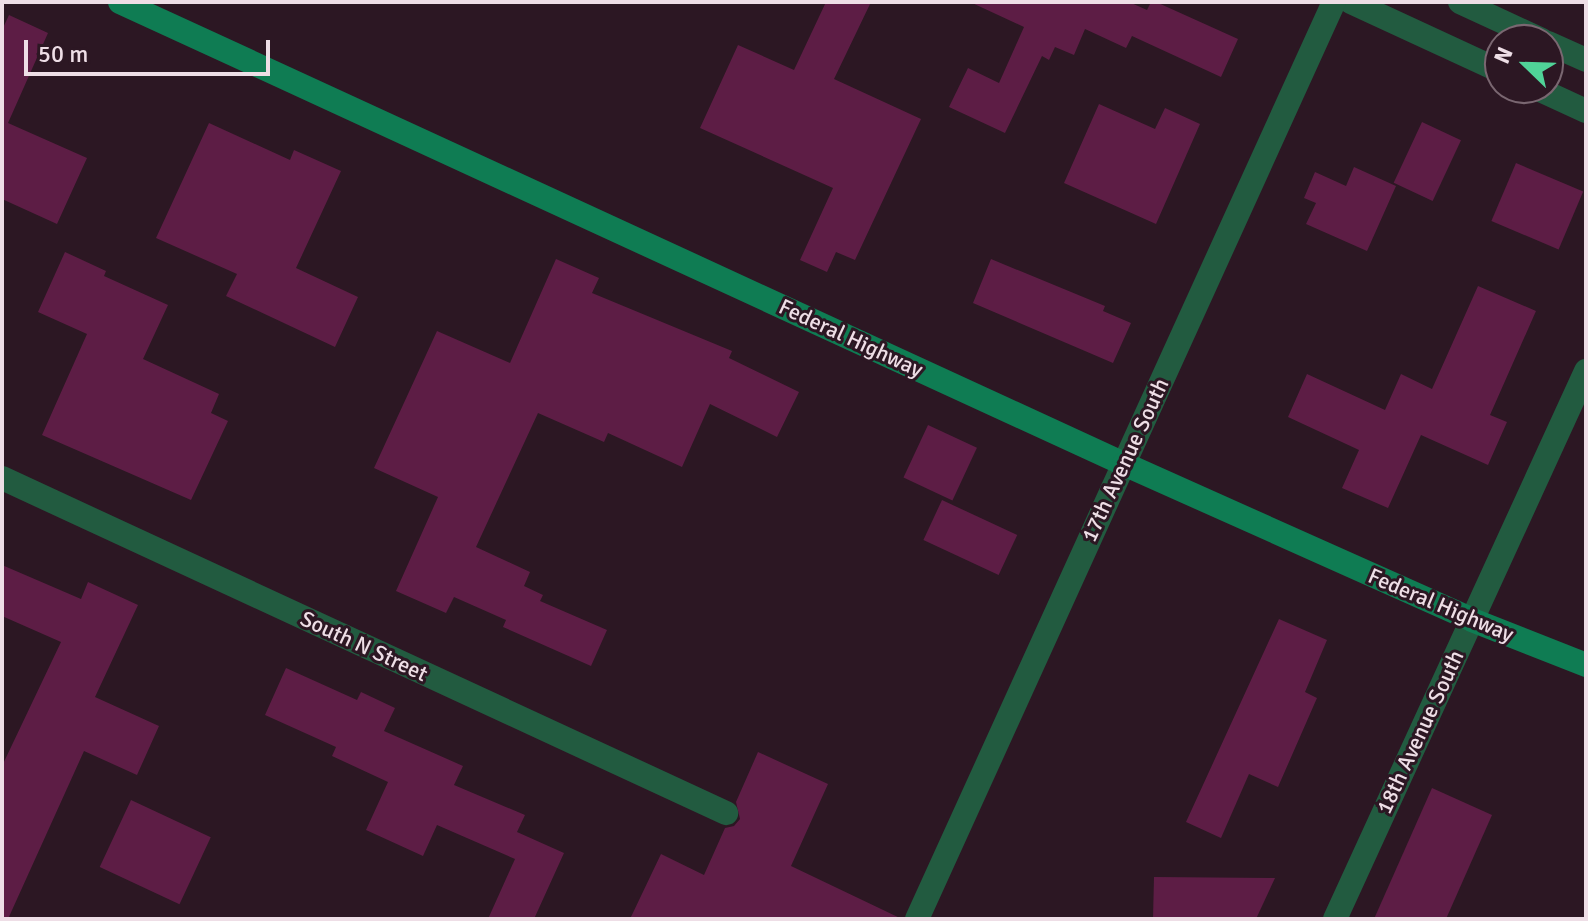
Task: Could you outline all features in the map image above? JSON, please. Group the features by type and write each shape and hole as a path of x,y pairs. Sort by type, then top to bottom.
{"main road":[{"name":"Federal Highway","path":"120,2 1124,464 1472,620 1586,665"}],"street":[{"name":"17th Avenue South","path":"917,919 1334,2"},
{"path":"1351,2 1484,64"},
{"path":"1460,2 1507,24"},
{"path":"1564,50 1586,60"},
{"path":"1564,101 1586,111"},
{"name":"18th Avenue South","path":"1335,919 1586,371"},
{"name":"South N Street","path":"2,478 726,813"}],"building":[{"path":"826,2 871,2 834,79 921,119 855,260 836,252 827,272 800,260 833,188 700,128 738,45 794,70"},
{"path":"970,2 1129,2 1147,10 1151,2 1156,2 1238,39 1221,77 1132,36 1126,48 1085,29 1074,55 1055,47 1049,60 1042,56 1005,133 949,107 968,68 999,83 1024,27"},
{"path":"9,15 48,33 8,123 87,158 57,224 2,199 2,30"},
{"path":"1099,104 1155,129 1165,108 1200,124 1156,224 1064,183"},
{"path":"1422,122 1461,140 1433,201 1394,183"},
{"path":"209,123 290,160 294,150 341,171 296,268 358,297 335,347 226,296 237,274 156,238"},
{"path":"1516,163 1583,192 1559,250 1491,221"},
{"path":"1354,167 1396,186 1367,251 1306,224 1316,203 1304,198 1315,172 1346,186"},
{"path":"65,252 106,271 104,276 168,305 143,359 219,394 211,413 228,421 191,500 42,435 87,334 38,312"},
{"path":"556,259 599,278 592,293 732,351 729,358 799,392 777,437 710,404 682,467 608,433 604,442 538,413 476,547 530,572 524,586 543,595 540,601 607,630 591,666 503,627 506,620 454,597 446,613 396,591 438,497 374,468 437,331 510,363"},
{"path":"991,259 1105,306 1103,311 1131,323 1113,363 973,303"},
{"path":"1478,286 1536,311 1490,415 1507,422 1488,465 1421,435 1388,508 1342,488 1359,450 1288,417 1307,374 1385,410 1401,374 1432,389"},
{"path":"928,425 977,448 952,500 903,478"},
{"path":"942,500 1017,535 999,575 923,540"},
{"path":"2,565 81,599 88,582 138,605 95,697 159,726 137,775 84,751 8,919 2,919 2,766 61,642 2,616"},
{"path":"1279,619 1327,640 1305,692 1317,698 1278,787 1249,774 1221,838 1186,822"},
{"path":"286,668 357,700 361,692 395,708 384,731 463,766 454,785 525,815 517,832 564,853 534,919 488,919 515,859 437,825 423,856 366,830 388,782 332,756 336,747 265,715"},
{"path":"758,752 828,784 791,866 902,919 630,919 661,854 704,875 725,828 734,826 740,819 736,802"},
{"path":"1432,788 1492,815 1446,919 1374,919"},
{"path":"131,800 211,837 179,904 100,867"},
{"path":"1154,877 1275,878 1256,919 1153,919"}]}
